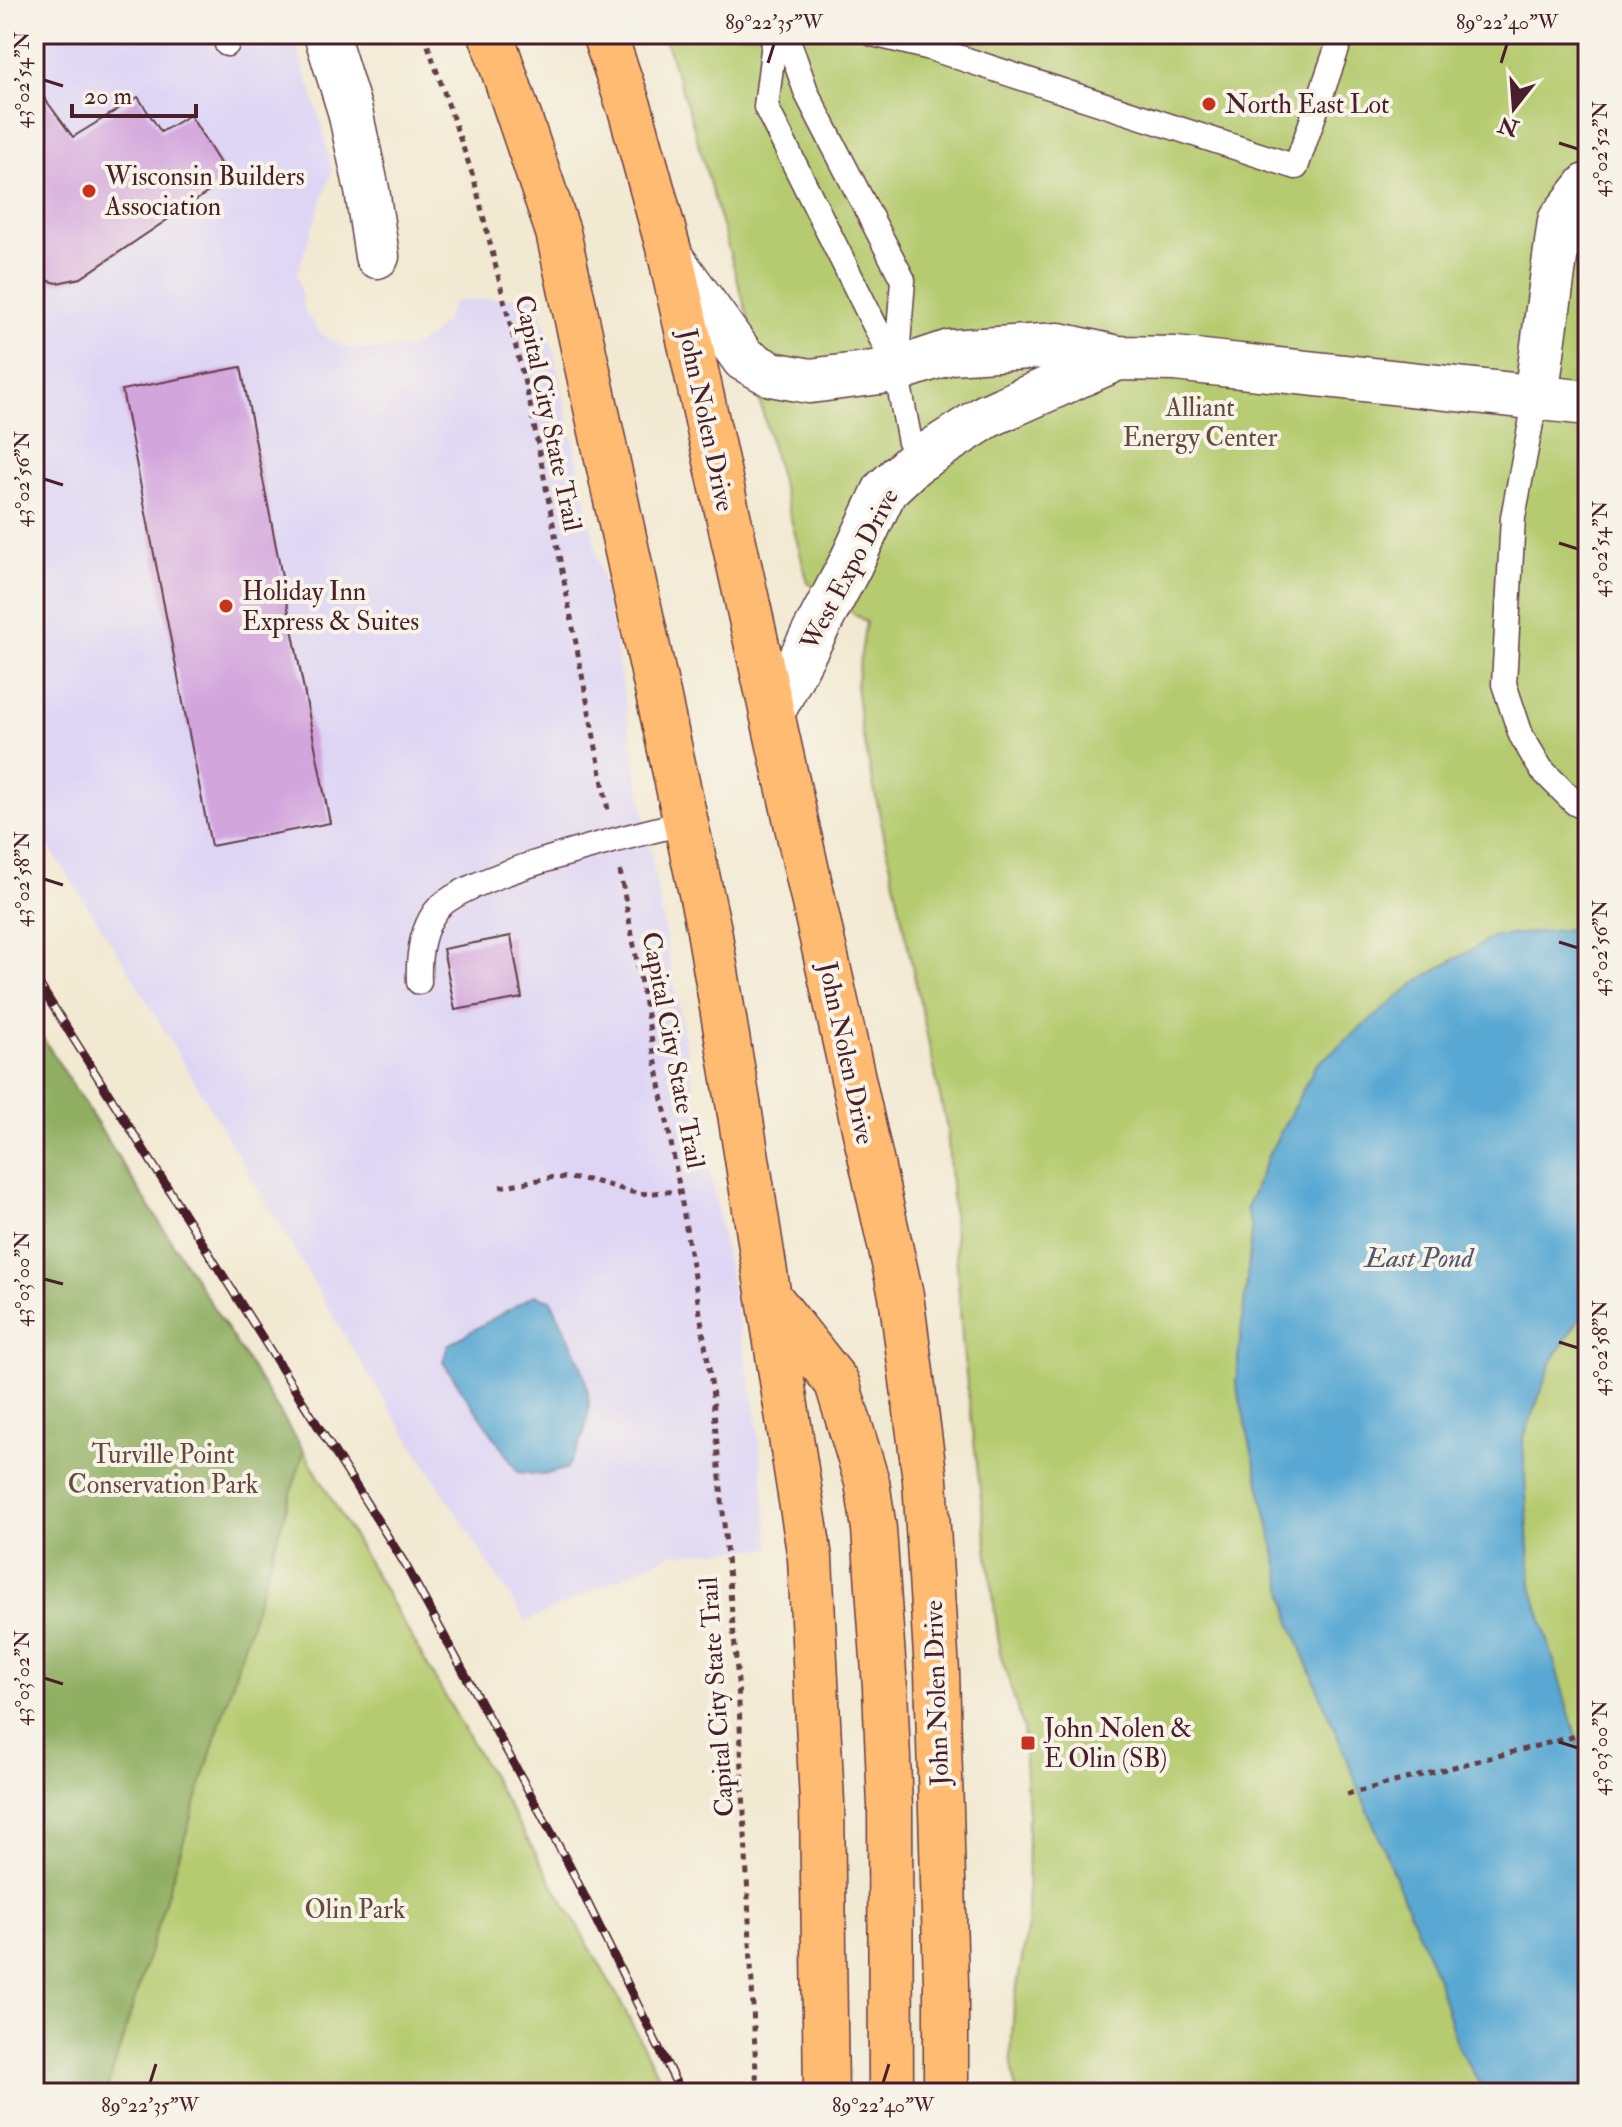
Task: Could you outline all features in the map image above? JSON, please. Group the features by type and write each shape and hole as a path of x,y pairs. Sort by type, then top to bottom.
{"main road":[{"path":"491,34 558,232 709,930 769,1297 810,1558 822,1803 826,2093"},
{"name":"John Nolen Drive","path":"604,34 631,112 671,258 901,1295 925,1480 937,1672 946,2093"},
{"path":"769,1297 837,1383 867,1482 880,1609 890,1807 891,2093"},
{"path":"946,1983 977,2093"}],"street":[{"path":"326,34 350,111 377,256"},
{"path":"1536,397 1560,221 1588,185"},
{"name":"West Expo Drive","path":"671,258 744,359 771,374 810,381 896,370 950,352 1059,345 1118,358 1175,359 1588,403"},
{"name":"West Expo Drive","path":"772,713 850,565 885,490 914,463 987,416 1118,358"}],"lane":[{"path":"775,34 766,107 896,370 914,463"},
{"path":"786,34 807,94 903,280 896,370"},
{"path":"873,34 927,47 1296,167 1342,34"},
{"path":"1536,397 1513,517 1504,684 1521,735 1541,769 1575,803 1588,809"},
{"path":"419,982 418,962 426,929 436,910 455,896 498,875 686,822"}],"path":[{"name":"Capital City State Trail","path":"424,34 474,179 530,404 680,1191 712,1387 737,1667 757,2093"},
{"path":"500,1187 554,1177 590,1180 639,1194 680,1191"},
{"path":"34,1536 40,1546 34,1570"},
{"path":"1347,1794 1588,1733"}],"shaded area":[{"path":"34,34 293,34 322,125 332,171 297,273 305,312 320,333 345,348 410,348 430,337 446,320 453,302 536,295 553,351 612,625 667,946 756,1413 770,1548 671,1554 526,1622 362,1365 122,959 34,823"}],"green space":[{"name":"Alliant Energy Center","path":"663,34 1588,34 1588,2093 1016,2093 1011,2056 1014,2004 1027,1930 1028,1815 1023,1727 1000,1653 963,1351 947,1129 862,732 856,685 866,622 808,583 758,395 756,345 691,118"},
{"name":"Olin Park","path":"34,1024 304,1451 617,1995 667,2093 34,2093"},
{"name":"Turville Point Conservation Park","path":"34,1024 304,1451 106,2093 34,2093"}],"water":[{"name":"East Pond","path":"1588,927 1588,1305 1552,1361 1523,1440 1531,1583 1588,1777 1588,2093 1486,2093 1458,2048 1438,1981 1292,1626 1236,1382 1252,1231 1246,1210 1268,1156 1316,1065 1419,980 1493,937"},
{"path":"534,1295 551,1300 580,1364 589,1403 587,1423 566,1469 543,1475 518,1472 443,1362 448,1345"}],"building":[{"path":"34,84 73,137 138,97 161,132 190,115 229,178 81,278 57,283 34,277"},
{"name":"Holiday Inn Express & Suites","path":"241,367 330,823 211,846 122,390"},
{"path":"511,936 522,998 455,1010 443,949"}],"railway":[{"path":"34,976 405,1564 570,1867 681,2093"}],"place":[{"name":"North East Lot","path":"1209,104"},
{"name":"Wisconsin Builders Association","path":"89,191"},
{"name":"Holiday Inn Express & Suites","path":"226,606"},
{"name":"John Nolen & E Olin (SB)","path":"1028,1743"}]}
